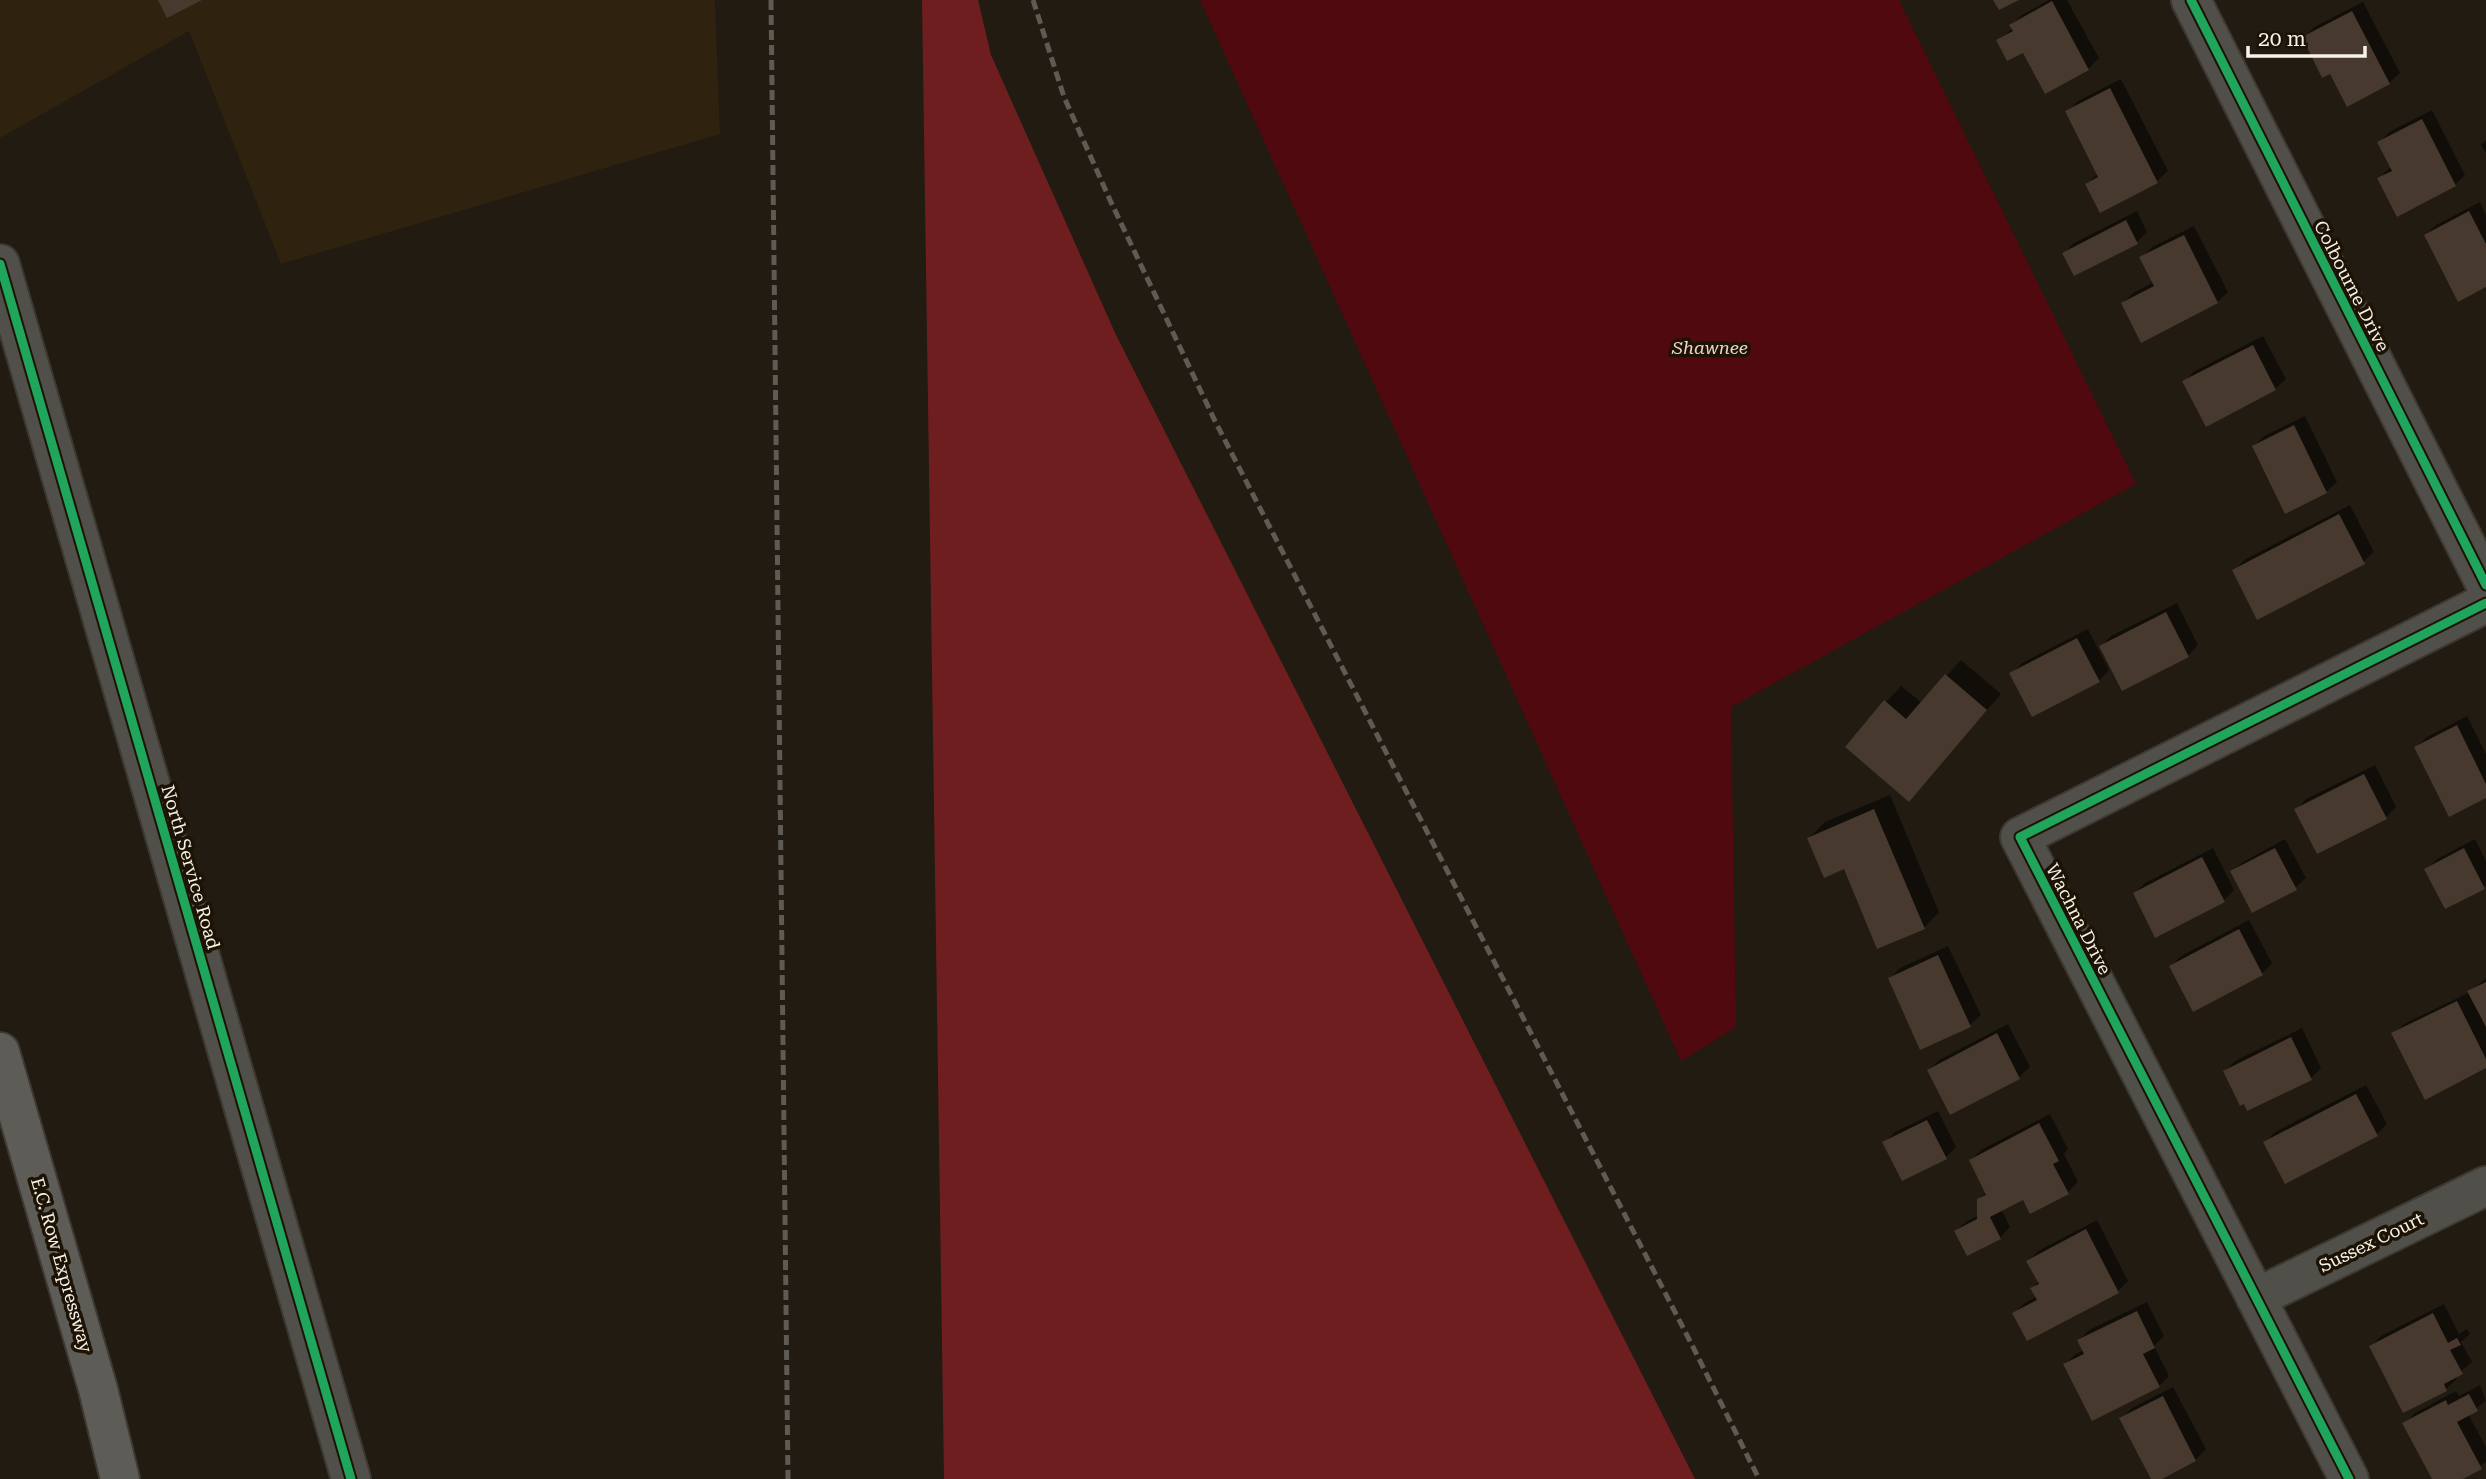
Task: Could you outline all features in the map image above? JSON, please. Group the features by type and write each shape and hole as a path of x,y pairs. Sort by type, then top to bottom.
{"highway":[{"name":"E.C. Row Expressway","path":"0,1052 97,1389 120,1479"}],"street":[{"name":"Colbourne Drive","path":"2191,0 2486,585"},
{"name":"North Service Road","path":"0,264 351,1479"},
{"name":"Wachna Drive","path":"2349,1479 2020,837 2486,603"},
{"name":"Sussex Court","path":"2256,1298 2486,1186"}],"shaded area":[{"path":"0,0 715,0 720,134 281,264 189,31 0,138"},
{"path":"922,0 978,0 991,55 1116,335 1695,1479 944,1479"}],"green space":[{"name":"Shawnee","path":"1200,0 1899,0 2136,484 1731,707 1736,1027 1681,1061"}],"building":[{"path":"158,0 202,0 167,18"},
{"path":"1993,0 2019,0 1999,10"},
{"path":"2052,1 2089,70 2045,94 2023,53 2007,61 1996,40 2013,31 2009,25"},
{"path":"2352,11 2390,84 2347,107 2330,74 2322,78 2302,37"},
{"path":"2110,88 2158,183 2100,213 2085,184 2098,177 2065,111"},
{"path":"2422,119 2456,186 2397,217 2377,178 2392,171 2377,142"},
{"path":"2469,211 2486,244 2486,287 2458,302 2424,235"},
{"path":"2126,220 2138,244 2074,276 2062,253"},
{"path":"2184,235 2218,303 2141,343 2121,303 2154,286 2139,257"},
{"path":"2253,345 2276,390 2206,427 2182,381"},
{"path":"2294,425 2327,493 2285,514 2252,446"},
{"path":"2339,514 2365,564 2257,620 2232,570"},
{"path":"2166,612 2189,657 2122,691 2099,646"},
{"path":"2077,638 2100,682 2032,717 2009,673"},
{"path":"1945,674 1987,710 1909,802 1845,747 1884,700 1906,719"},
{"path":"2457,725 2486,784 2486,798 2449,817 2414,747"},
{"path":"2364,774 2387,819 2317,854 2294,809"},
{"path":"1874,809 1925,929 1877,949 1844,869 1824,878 1807,838"},
{"path":"2275,848 2297,890 2252,913 2230,871"},
{"path":"2464,848 2485,889 2445,909 2424,869"},
{"path":"2202,857 2225,902 2155,938 2133,893"},
{"path":"2239,929 2263,975 2193,1012 2169,966"},
{"path":"1938,955 1971,1027 1920,1050 1888,978"},
{"path":"2486,982 2486,1027 2467,991"},
{"path":"2457,1001 2486,1059 2486,1068 2425,1100 2391,1033"},
{"path":"1997,1033 2020,1079 1950,1115 1927,1070"},
{"path":"2291,1037 2312,1080 2247,1111 2244,1104 2240,1106 2223,1071"},
{"path":"2356,1094 2378,1136 2285,1184 2263,1142"},
{"path":"1927,1120 1947,1159 1902,1181 1882,1142"},
{"path":"2039,1123 2059,1161 2053,1164 2069,1194 2030,1214 2023,1200 1990,1217 2001,1239 1967,1256 1954,1231 1977,1219 1977,1199 1986,1195 1969,1160"},
{"path":"2086,1229 2119,1293 2027,1341 2012,1313 2037,1300 2030,1288 2039,1284 2026,1261"},
{"path":"2137,1311 2155,1348 2143,1354 2160,1387 2092,1421 2063,1364 2084,1354 2077,1340"},
{"path":"2433,1313 2448,1343 2457,1338 2461,1345 2450,1350 2463,1374 2444,1384 2447,1391 2403,1413 2369,1346"},
{"path":"2469,1394 2478,1411 2457,1422 2482,1469 2463,1479 2432,1479 2402,1423 2446,1400 2448,1405"},
{"path":"2163,1396 2196,1461 2162,1479 2151,1479 2119,1418"}],"railway":[{"path":"771,0 788,1479"},
{"path":"1033,0 1064,97 1215,421 1759,1479"}],"cycle path":[{"path":"2191,0 2486,585"},
{"path":"0,264 351,1479"},
{"path":"2349,1479 2020,837 2486,603"}]}
